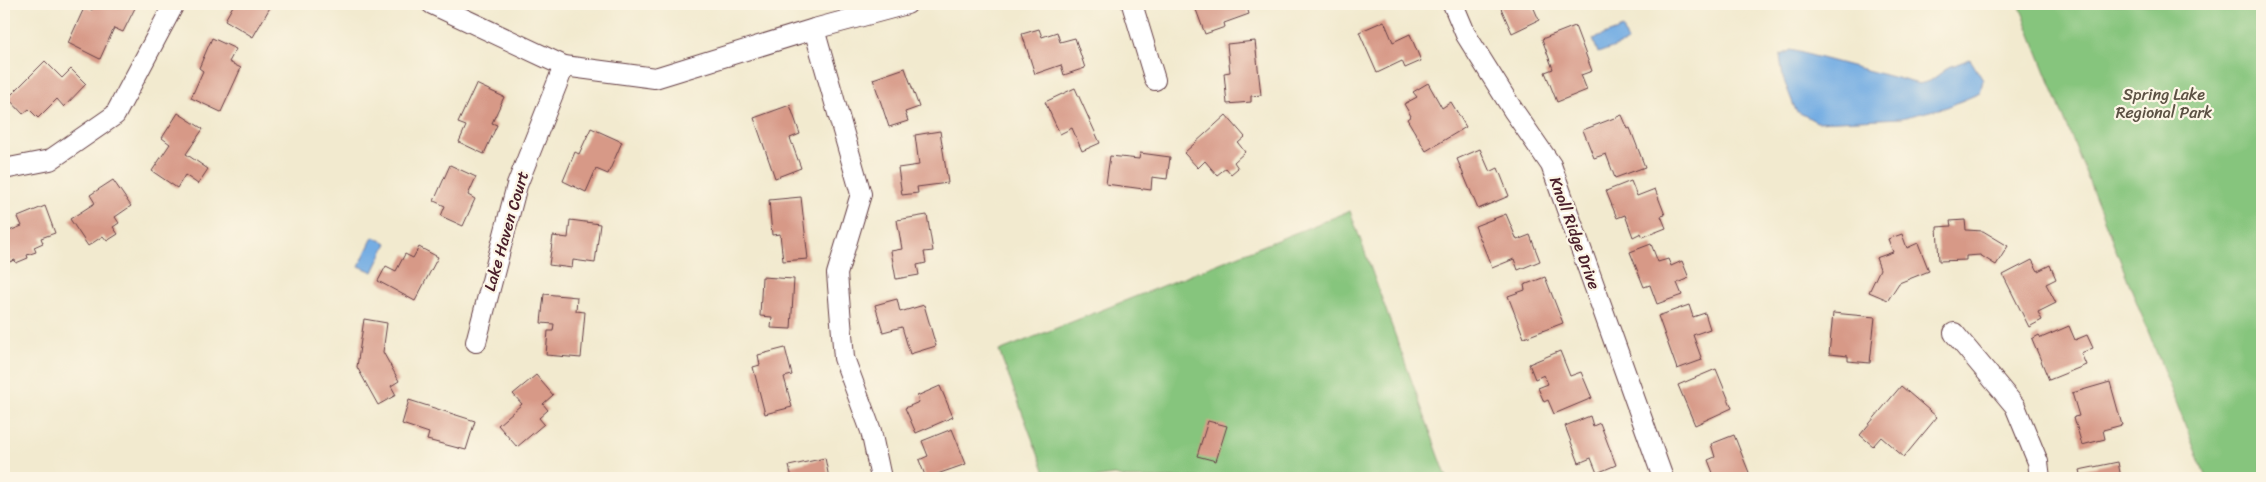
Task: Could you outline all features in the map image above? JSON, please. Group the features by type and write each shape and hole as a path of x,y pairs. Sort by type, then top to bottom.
{"street":[{"path":"4,169 50,160 115,115 174,4"},
{"path":"432,4 564,66 655,78 814,29 907,4"},
{"path":"1132,4 1155,80"},
{"name":"Knoll Ridge Drive","path":"1453,4 1466,35 1513,110 1551,165 1663,478"},
{"path":"814,29 861,194 837,274 844,358 871,431 881,478"},
{"name":"Lake Haven Court","path":"476,342 517,185 564,66"},
{"path":"1954,333 2015,406 2038,462 2040,478"}],"green space":[{"name":"Spring Lake Regional Park","path":"2019,4 2262,4 2262,478 2206,478"},
{"path":"1350,211 1447,478 1126,478 1114,475 1094,478 1047,478 999,351"}],"water":[{"path":"1623,28 1628,42 1598,53 1593,39"},
{"path":"1791,50 1919,84 1930,81 1949,67 1970,59 1983,80 1980,93 1947,107 1901,118 1817,122 1796,111 1783,78 1780,56"},
{"path":"373,237 387,243 373,272 359,266"}],"building":[{"path":"95,4 137,4 123,32 114,28 100,59 68,43 85,6 92,10"},
{"path":"234,4 272,4 253,37 225,20"},
{"path":"1204,4 1246,4 1249,14 1224,23 1225,27 1205,34 1195,7"},
{"path":"1505,4 1532,4 1539,20 1512,33 1500,6"},
{"path":"1384,21 1393,42 1410,34 1421,61 1405,68 1402,61 1377,73 1359,32"},
{"path":"1575,26 1592,71 1581,75 1587,90 1557,102 1545,72 1553,69 1542,39"},
{"path":"1039,29 1042,37 1057,32 1060,42 1075,38 1085,68 1064,75 1061,65 1035,74 1022,34"},
{"path":"212,38 236,49 229,62 241,68 221,112 191,98 203,71 199,68"},
{"path":"1255,41 1261,95 1251,96 1251,102 1227,104 1224,73 1230,72 1227,44"},
{"path":"45,61 62,78 71,69 86,84 64,107 57,99 38,118 29,109 23,114 8,98"},
{"path":"905,68 919,107 905,112 908,121 889,127 873,79"},
{"path":"1428,83 1442,108 1451,102 1466,127 1426,151 1407,119 1411,116 1404,104 1417,97 1413,92"},
{"path":"476,84 504,97 492,123 497,125 484,154 459,142 466,126 458,123"},
{"path":"1075,88 1100,143 1082,151 1072,128 1060,134 1045,102"},
{"path":"790,105 800,134 790,138 801,168 775,178 754,118"},
{"path":"178,113 203,129 186,154 208,169 198,184 185,175 177,188 152,171 170,144 162,138"},
{"path":"1226,115 1245,137 1238,143 1245,152 1234,162 1238,168 1231,174 1226,168 1217,175 1205,161 1198,168 1184,153"},
{"path":"1622,115 1628,129 1630,128 1645,167 1615,178 1606,154 1594,158 1583,130"},
{"path":"591,128 622,142 608,174 596,169 586,192 563,181 575,152 579,154"},
{"path":"940,131 948,183 917,187 918,193 902,195 898,168 919,165 915,135"},
{"path":"1480,149 1490,172 1498,168 1509,196 1478,209 1457,159"},
{"path":"1140,153 1170,157 1167,179 1152,177 1151,190 1106,184 1110,156 1139,159"},
{"path":"450,165 476,177 468,195 475,199 463,226 441,216 445,206 434,201"},
{"path":"113,180 131,206 115,217 119,223 113,227 118,234 107,241 103,236 88,246 70,219 95,203 90,195"},
{"path":"1631,181 1637,196 1655,189 1665,215 1661,216 1666,228 1643,237 1641,233 1633,237 1625,215 1617,218 1606,191"},
{"path":"801,197 808,259 783,261 780,234 772,235 769,200"},
{"path":"45,206 55,233 41,238 43,243 34,247 36,252 27,255 28,258 16,263 15,260 4,264 4,233 22,226 18,217"},
{"path":"1506,214 1517,240 1530,235 1540,261 1518,270 1514,259 1492,268 1475,226"},
{"path":"927,215 933,251 924,252 926,263 917,265 919,275 896,279 891,251 902,249 897,220"},
{"path":"570,220 600,224 595,263 573,260 572,268 549,265 553,236 568,238"},
{"path":"1965,220 1966,230 1983,231 2008,246 1996,265 1980,255 1966,256 1966,260 1939,261 1937,227 1951,226 1950,221"},
{"path":"1902,234 1907,248 1918,243 1929,271 1899,283 1888,300 1869,292 1880,269 1876,258 1893,252 1888,239"},
{"path":"1651,244 1658,262 1668,259 1671,266 1682,261 1689,278 1677,283 1682,295 1657,304 1650,285 1644,287 1630,252"},
{"path":"419,247 438,257 415,301 378,281 386,266 396,271 405,254 413,258"},
{"path":"2032,260 2038,271 2050,265 2056,279 2046,284 2056,303 2038,312 2042,320 2029,327 2003,275"},
{"path":"762,277 794,279 791,329 771,328 772,317 760,316"},
{"path":"1545,277 1563,323 1524,338 1508,296 1525,290 1524,285"},
{"path":"544,294 577,297 576,311 585,312 581,358 546,355 548,331 553,331 554,324 541,323"},
{"path":"897,299 900,312 924,305 936,346 910,354 902,327 883,332 875,305"},
{"path":"1689,305 1693,317 1705,313 1710,329 1693,335 1702,360 1677,369 1658,316"},
{"path":"1833,313 1875,317 1870,363 1848,361 1848,356 1829,354"},
{"path":"364,319 387,323 383,352 399,381 391,386 396,395 378,405 357,367"},
{"path":"2069,326 2075,340 2087,335 2093,348 2081,353 2086,365 2049,380 2032,339 2039,335 2041,338"},
{"path":"785,348 792,375 784,377 792,407 765,414 753,367 760,365 758,355"},
{"path":"1560,351 1570,376 1581,372 1592,398 1554,414 1548,400 1544,402 1538,388 1548,384 1544,375 1535,379 1529,364"},
{"path":"1716,369 1732,408 1695,425 1678,385"},
{"path":"536,375 553,395 543,404 548,410 539,418 544,424 517,447 498,425 522,404 513,394"},
{"path":"2110,382 2122,425 2103,430 2105,439 2082,445 2074,417 2079,416 2072,393"},
{"path":"940,386 953,417 916,433 905,408 919,402 917,396"},
{"path":"1901,386 1937,417 1904,457 1881,437 1873,446 1860,435"},
{"path":"409,400 475,421 466,450 427,440 429,433 402,424"},
{"path":"1590,416 1593,426 1600,423 1616,465 1597,473 1591,458 1579,463 1565,426"},
{"path":"1208,421 1227,426 1216,461 1197,456"},
{"path":"952,429 966,464 926,478 919,460 928,456 922,441"},
{"path":"1734,435 1750,475 1743,478 1715,478 1708,460 1715,457 1711,444"},
{"path":"825,458 829,478 792,478 789,466"},
{"path":"2118,462 2121,478 2081,478 2079,470"}]}
